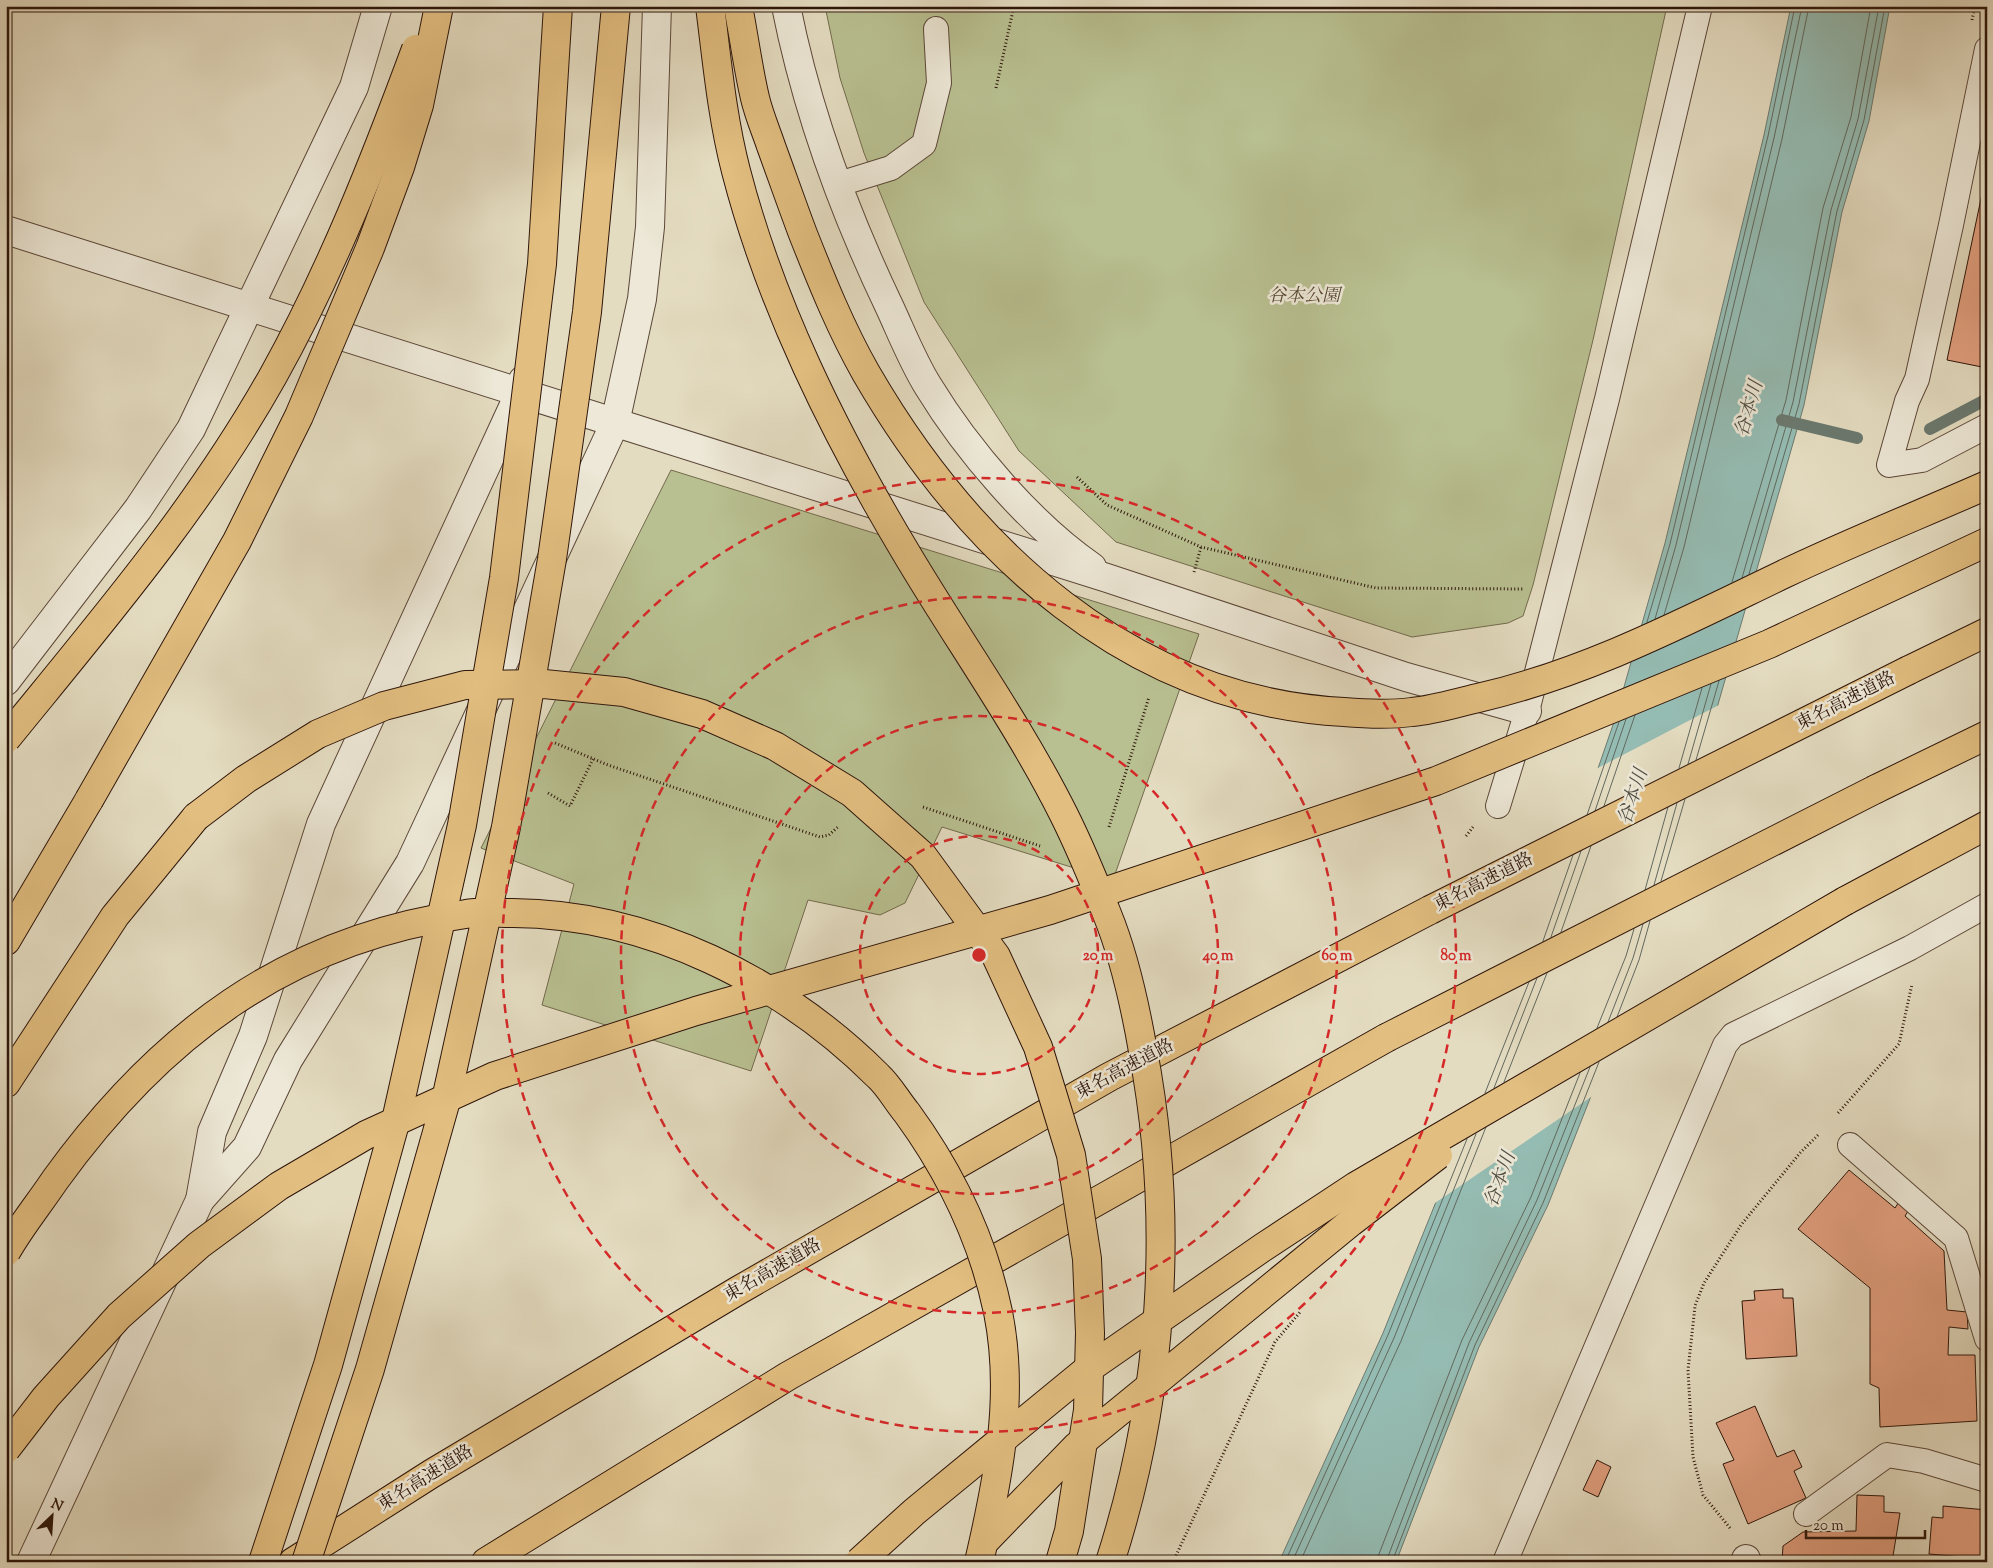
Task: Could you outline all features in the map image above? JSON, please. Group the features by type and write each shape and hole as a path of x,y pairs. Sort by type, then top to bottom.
{"highway":[{"path":"6,739 142,572 230,447 273,376 344,233 384,136 431,6"},
{"path":"6,941 232,550 299,416 370,248 400,167 418,105 439,6"},
{"path":"263,1562 328,1365 397,1116 462,824 504,578 542,264 558,6"},
{"path":"306,1562 370,1368 445,1104 506,827 552,559 587,312 616,6"},
{"path":"710,6 723,109 736,170 779,304 813,379 855,462 903,548 1008,717 1064,815 1109,918 1133,997 1153,1103 1161,1194 1160,1275 1155,1356 1143,1435 1127,1510 1110,1562"},
{"path":"738,6 756,102 794,211 834,310 865,372 904,434 942,485 980,528 1044,592 1105,637 1181,676 1228,693 1275,706 1373,714 1416,712 1510,691 1598,661 1689,621 1788,572 1987,485"},
{"path":"6,1449 46,1397 119,1316 198,1245 279,1186 350,1144 486,1080 696,1011 1050,910 1436,780 1769,644 1987,542"},
{"name":"東名高速道路","path":"292,1562 431,1474 740,1290 1109,1077 1430,910 1987,632"},
{"path":"6,1083 115,916 196,817 246,779 318,734 384,706 465,684 544,684 624,692 702,714 775,746 852,793 923,856 996,956 1038,1047 1071,1155 1086,1259 1090,1333 1088,1410 1069,1531 1060,1562"},
{"path":"488,1560 788,1376 1386,1038 1876,789 1987,735"},
{"path":"859,1562 914,1512 1088,1369 1262,1248 1356,1186 1845,901 1987,825"},
{"path":"6,1252 85,1139 155,1063 227,1004 304,959 379,932 468,913 549,913 633,928 719,961 814,1019 880,1078 927,1141 970,1221 998,1313 1006,1395 997,1484 979,1562"},
{"path":"965,1562 1077,1446 1501,1103"}],"street":[{"path":"6,681 138,509 191,429 354,87 378,6"},
{"path":"31,1562 200,1200 212,1132 253,1036 321,824 520,392 547,273 555,159 554,6"},
{"path":"200,1200 248,1147 288,1060 410,863 615,423 642,299 649,236 657,6"},
{"path":"786,6 805,90 836,184 864,254 928,386 968,444 1017,500 1077,557 1107,578"},
{"path":"6,230 1107,578 1406,677 1527,711"}],"lane":[{"path":"1498,806 1527,711 1635,288 1700,6"},
{"path":"836,184 891,168 924,144 939,83 936,29"},
{"path":"1987,49 1917,379 1907,401 1890,465 1922,460 1987,426"},
{"path":"1505,1562 1725,1045 1733,1035 1910,948 1987,905"},
{"path":"1850,1145 1956,1238 1987,1338"},
{"path":"1806,1514 1887,1455 1924,1461 1987,1480"}],"path":[{"path":"996,88 1014,6"},
{"path":"1077,477 1107,504 1201,547 1376,588 1526,589"},
{"path":"1194,575 1201,547"},
{"path":"1107,832 1150,691"},
{"path":"570,750 820,837 830,835 840,825"},
{"path":"914,804 1046,848"},
{"path":"1834,1118 1899,1044 1913,977 1910,948"},
{"path":"1747,1560 1729,1526 1703,1495 1693,1457 1688,1370 1695,1306 1704,1283 1741,1225 1800,1153 1821,1132"},
{"path":"1173,1562 1275,1342 1306,1305"}],"green space":[{"name":"谷本公園","path":"825,6 1667,6 1593,340 1533,585 1523,616 1508,623 1412,637 1116,542 1019,451 924,302 864,153 840,78"},
{"path":"671,470 1199,634 1113,880 942,827 905,903 880,915 808,900 751,1071 542,1005 574,884 481,848"}],"water":[{"name":"谷本川","path":"1791,6 1890,6 1869,121 1842,212 1804,405 1644,962 1548,1205 1479,1347 1396,1562 1279,1562 1383,1333 1522,989 1614,722 1665,543 1764,135"}],"pier":[{"path":"1719,705 1646,962 1594,1095 1432,1205 1519,988 1594,770"}],"building":[{"path":"1982,194 1987,195 1987,368 1947,360"},
{"path":"1849,1170 1895,1208 1902,1197 1912,1205 1905,1216 1944,1251 1947,1310 1967,1312 1968,1329 1949,1327 1948,1355 1975,1355 1977,1421 1880,1427 1879,1388 1870,1384 1870,1288 1798,1229"},
{"path":"1783,1289 1783,1298 1793,1298 1797,1356 1746,1359 1742,1301 1755,1300 1754,1291"},
{"path":"1755,1406 1777,1457 1794,1450 1802,1467 1794,1471 1806,1498 1748,1524 1723,1464 1734,1460 1716,1423"},
{"path":"1597,1460 1611,1467 1598,1497 1583,1490"},
{"path":"1857,1495 1884,1496 1884,1512 1900,1513 1892,1562 1782,1562 1783,1546 1803,1532 1856,1531"},
{"path":"1943,1506 1987,1510 1987,1559 1929,1554 1932,1517 1943,1518"}],"waterway":[{"path":"1930,429 1987,399"},
{"path":"1782,420 1857,438"}]}
